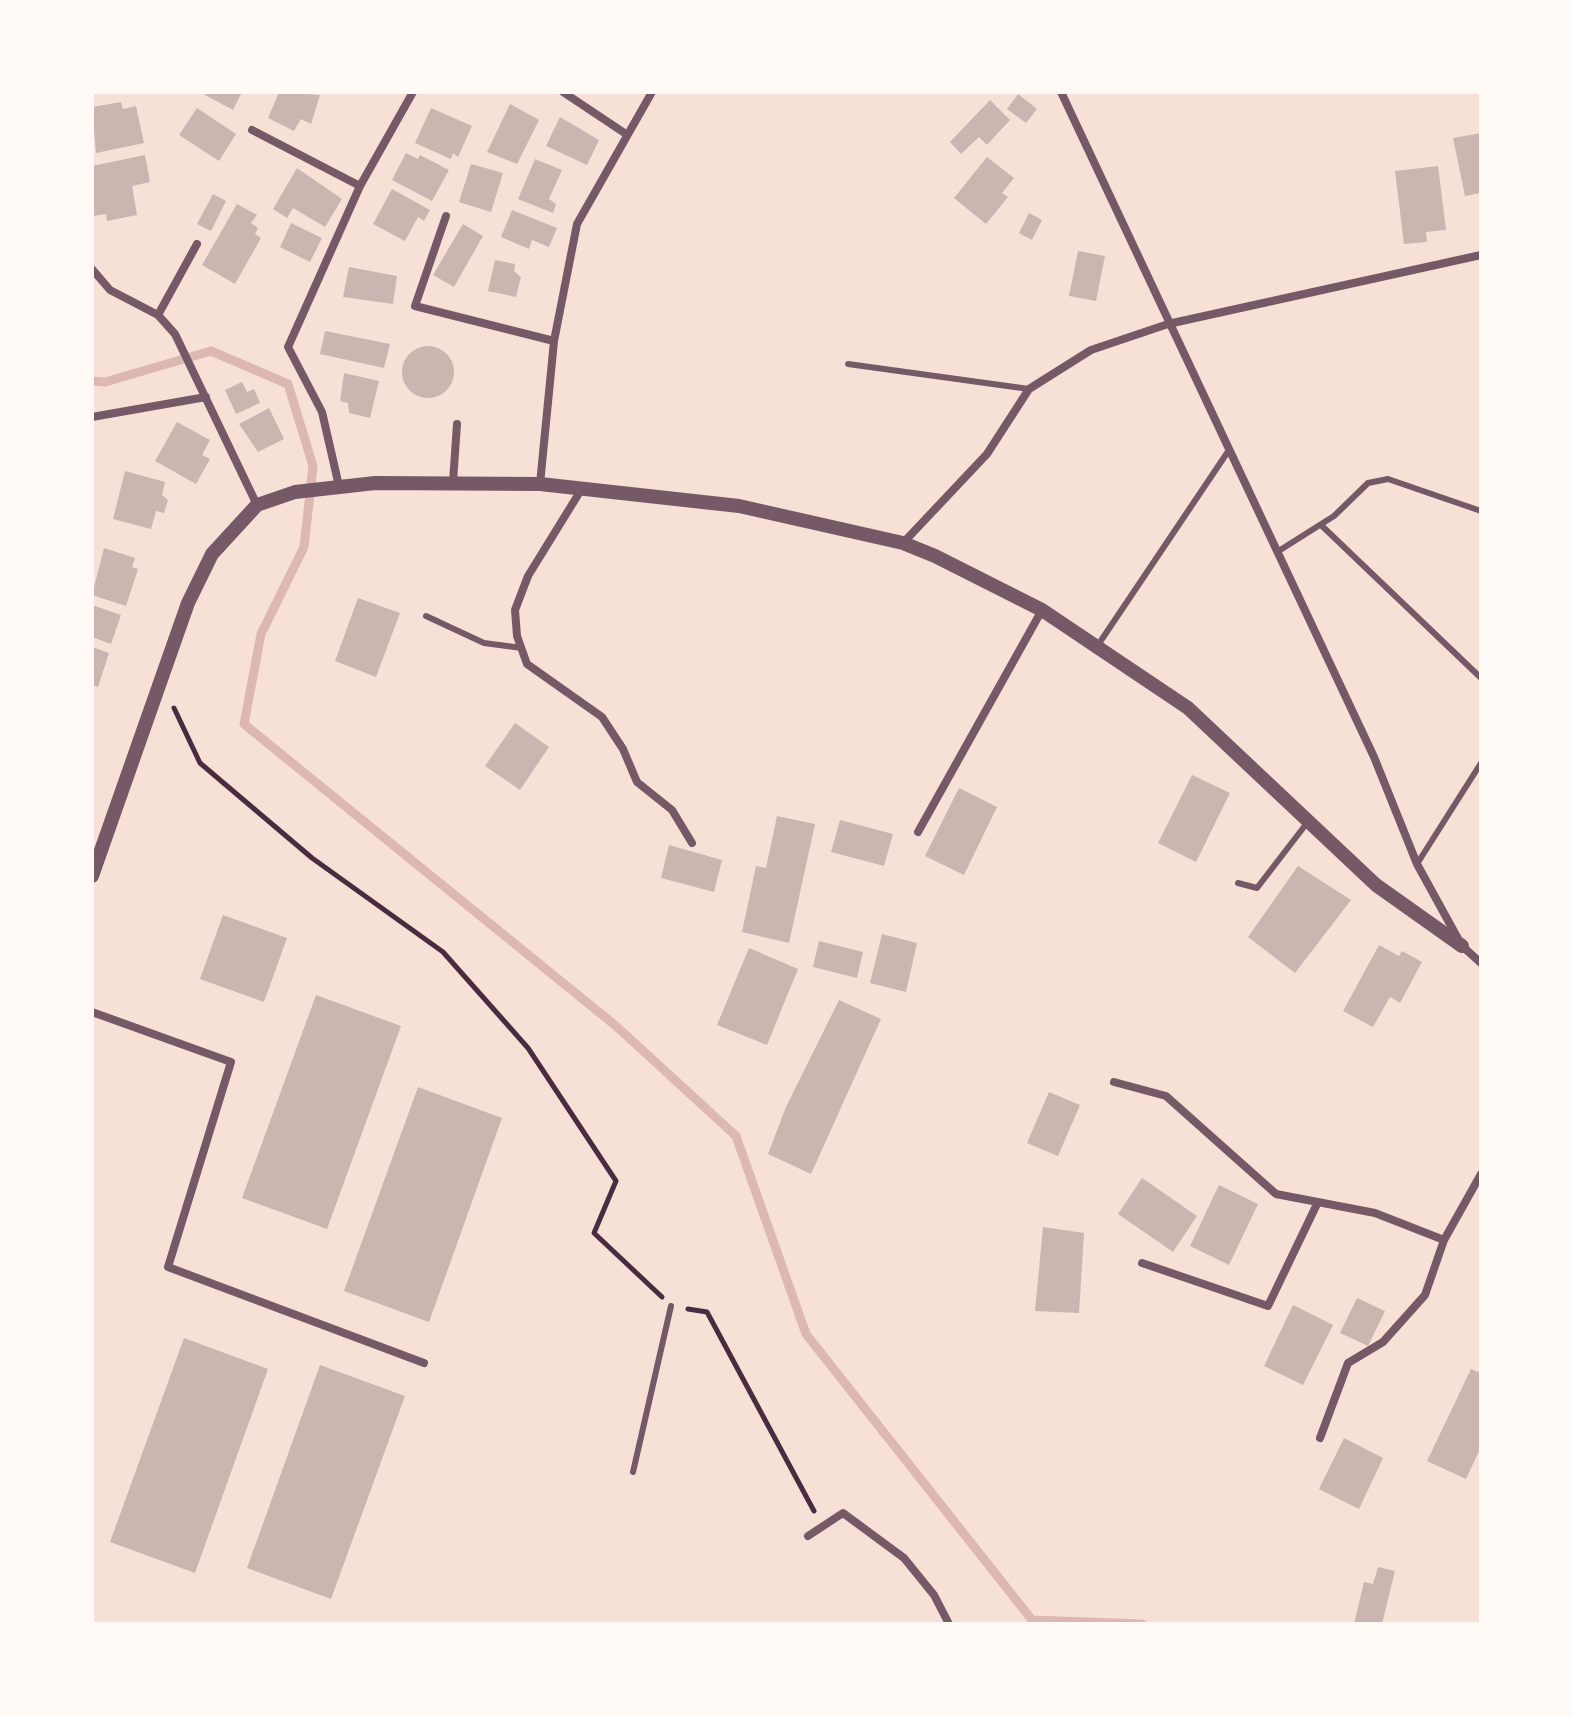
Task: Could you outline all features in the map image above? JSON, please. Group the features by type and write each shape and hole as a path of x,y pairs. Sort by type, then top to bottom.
{"street":[{"path":"339,486 322,412 288,347 360,186 413,92"},
{"path":"563,92 626,134"},
{"path":"540,484 554,341 577,224 652,92"},
{"path":"1061,92 1374,757 1417,864 1462,946"},
{"path":"252,130 360,186"},
{"path":"446,216 415,306 554,341"},
{"path":"158,315 197,244"},
{"path":"903,543 987,454 1029,389 1091,350 1168,324 1481,255"},
{"path":"92,269 110,290 158,315 175,334 257,505"},
{"path":"92,417 206,397"},
{"path":"453,482 457,424"},
{"path":"92,876 188,603 212,554 257,505 277,495 339,486 453,482 540,484 739,506 903,543 1042,610 1188,708 1376,885 1481,963"},
{"path":"581,490 528,576 515,610 527,664 602,717 623,749 637,782 672,810 692,843"},
{"path":"918,832 1042,610"},
{"path":"92,1012 231,1062 168,1267 424,1363"},
{"path":"1114,1082 1166,1096 1276,1194 1375,1213 1444,1240"},
{"path":"1320,1438 1348,1363 1383,1342 1425,1295 1444,1240 1481,1174"},
{"path":"1142,1263 1268,1306 1317,1204"},
{"path":"808,1536 843,1513 904,1558 934,1595 949,1624"}],"lane":[{"path":"848,364 1029,389"},
{"path":"1098,645 1229,450"},
{"path":"1277,552 1321,525 1368,483 1388,479 1481,511"},
{"path":"1321,525 1481,678"},
{"path":"426,616 484,643 522,648"},
{"path":"1417,864 1481,763"},
{"path":"1238,883 1257,888 1307,823"},
{"path":"633,1472 671,1306"}],"path":[{"path":"162,683 200,763 312,858 443,952 528,1048 616,1181 594,1233 671,1306 707,1312 823,1526"}],"building":[{"path":"207,92 242,92 233,110 205,95"},
{"path":"279,92 320,95 311,124 301,119 294,131 268,118"},
{"path":"1018,94 1037,109 1026,123 1007,109"},
{"path":"990,100 1010,120 987,145 979,137 961,154 950,142"},
{"path":"121,102 123,109 136,106 144,143 96,153 92,107"},
{"path":"510,104 539,120 517,164 487,152"},
{"path":"197,108 236,134 219,161 179,135"},
{"path":"431,108 472,126 458,157 453,153 451,159 415,143"},
{"path":"560,117 599,140 587,165 546,146"},
{"path":"1481,133 1481,193 1465,196 1453,138"},
{"path":"406,153 418,159 420,155 449,170 432,201 392,180"},
{"path":"145,155 150,182 132,186 137,215 107,221 106,214 93,216 92,166"},
{"path":"987,157 1014,178 1002,193 1008,197 986,224 954,198"},
{"path":"535,159 562,170 549,199 556,204 553,213 518,199"},
{"path":"471,164 503,173 491,212 459,202"},
{"path":"1438,166 1446,230 1426,232 1427,242 1404,244 1395,171"},
{"path":"297,168 342,199 325,227 293,208 287,218 273,209"},
{"path":"392,189 430,210 424,221 418,217 405,241 373,224"},
{"path":"213,194 226,201 211,231 197,224"},
{"path":"237,204 257,215 251,223 258,228 255,234 261,238 235,284 202,265"},
{"path":"512,210 557,228 549,247 532,240 529,249 501,237"},
{"path":"1029,213 1042,220 1032,240 1019,233"},
{"path":"291,223 322,238 310,262 280,247"},
{"path":"463,224 483,236 454,287 433,275"},
{"path":"1078,251 1105,256 1096,301 1069,296"},
{"path":"495,260 515,264 514,271 521,277 516,297 488,291"},
{"path":"349,267 397,276 393,304 343,297"},
{"path":"325,331 390,344 384,368 320,354"},
{"path":"428,346 446,354 454,372 446,390 428,398 410,390 402,372 410,354"},
{"path":"344,373 379,381 370,418 349,413 348,403 340,401"},
{"path":"242,382 247,392 254,389 260,403 236,414 225,390"},
{"path":"269,408 284,439 258,452 239,424"},
{"path":"177,422 210,440 202,455 210,459 196,484 155,461"},
{"path":"125,471 165,482 162,495 168,500 164,513 156,511 151,529 113,519"},
{"path":"104,548 135,558 132,567 138,569 126,606 92,595"},
{"path":"358,598 400,613 376,677 335,661"},
{"path":"92,605 121,615 111,644 92,637"},
{"path":"92,647 109,653 98,687 92,685"},
{"path":"515,723 549,747 520,790 485,766"},
{"path":"1192,775 1230,793 1196,862 1158,843"},
{"path":"959,788 997,807 964,875 925,856"},
{"path":"777,816 815,824 789,943 742,932 756,866 766,868"},
{"path":"840,820 893,834 884,866 831,852"},
{"path":"669,845 722,860 714,892 661,878"},
{"path":"1298,866 1351,900 1295,973 1248,937"},
{"path":"223,915 287,938 264,1002 200,979"},
{"path":"882,934 917,943 906,992 870,983"},
{"path":"819,941 863,952 857,978 813,967"},
{"path":"1379,945 1399,956 1402,951 1422,962 1400,1003 1390,997 1373,1027 1343,1011"},
{"path":"749,948 798,969 767,1045 717,1025"},
{"path":"316,995 401,1026 327,1229 242,1198"},
{"path":"839,1000 881,1019 811,1174 768,1154 786,1107"},
{"path":"418,1087 502,1118 429,1322 344,1291"},
{"path":"1049,1092 1080,1105 1058,1156 1027,1143"},
{"path":"1142,1178 1197,1216 1173,1252 1118,1214"},
{"path":"1219,1185 1258,1204 1229,1265 1190,1246"},
{"path":"1043,1227 1084,1233 1079,1313 1035,1311"},
{"path":"1357,1298 1385,1311 1368,1346 1340,1333"},
{"path":"1293,1305 1333,1325 1303,1385 1264,1366"},
{"path":"184,1338 268,1369 195,1573 110,1542"},
{"path":"320,1365 405,1396 331,1599 247,1568"},
{"path":"1471,1369 1481,1373 1481,1447 1466,1479 1427,1461"},
{"path":"1344,1438 1383,1458 1359,1509 1319,1489"},
{"path":"1378,1567 1395,1571 1382,1624 1354,1624 1364,1582 1373,1584"}],"waterway":[{"path":"92,381 105,382 211,351 288,384 313,466 304,547 261,634 244,724 616,1026 736,1136 806,1334 1032,1620 1142,1624"}]}
